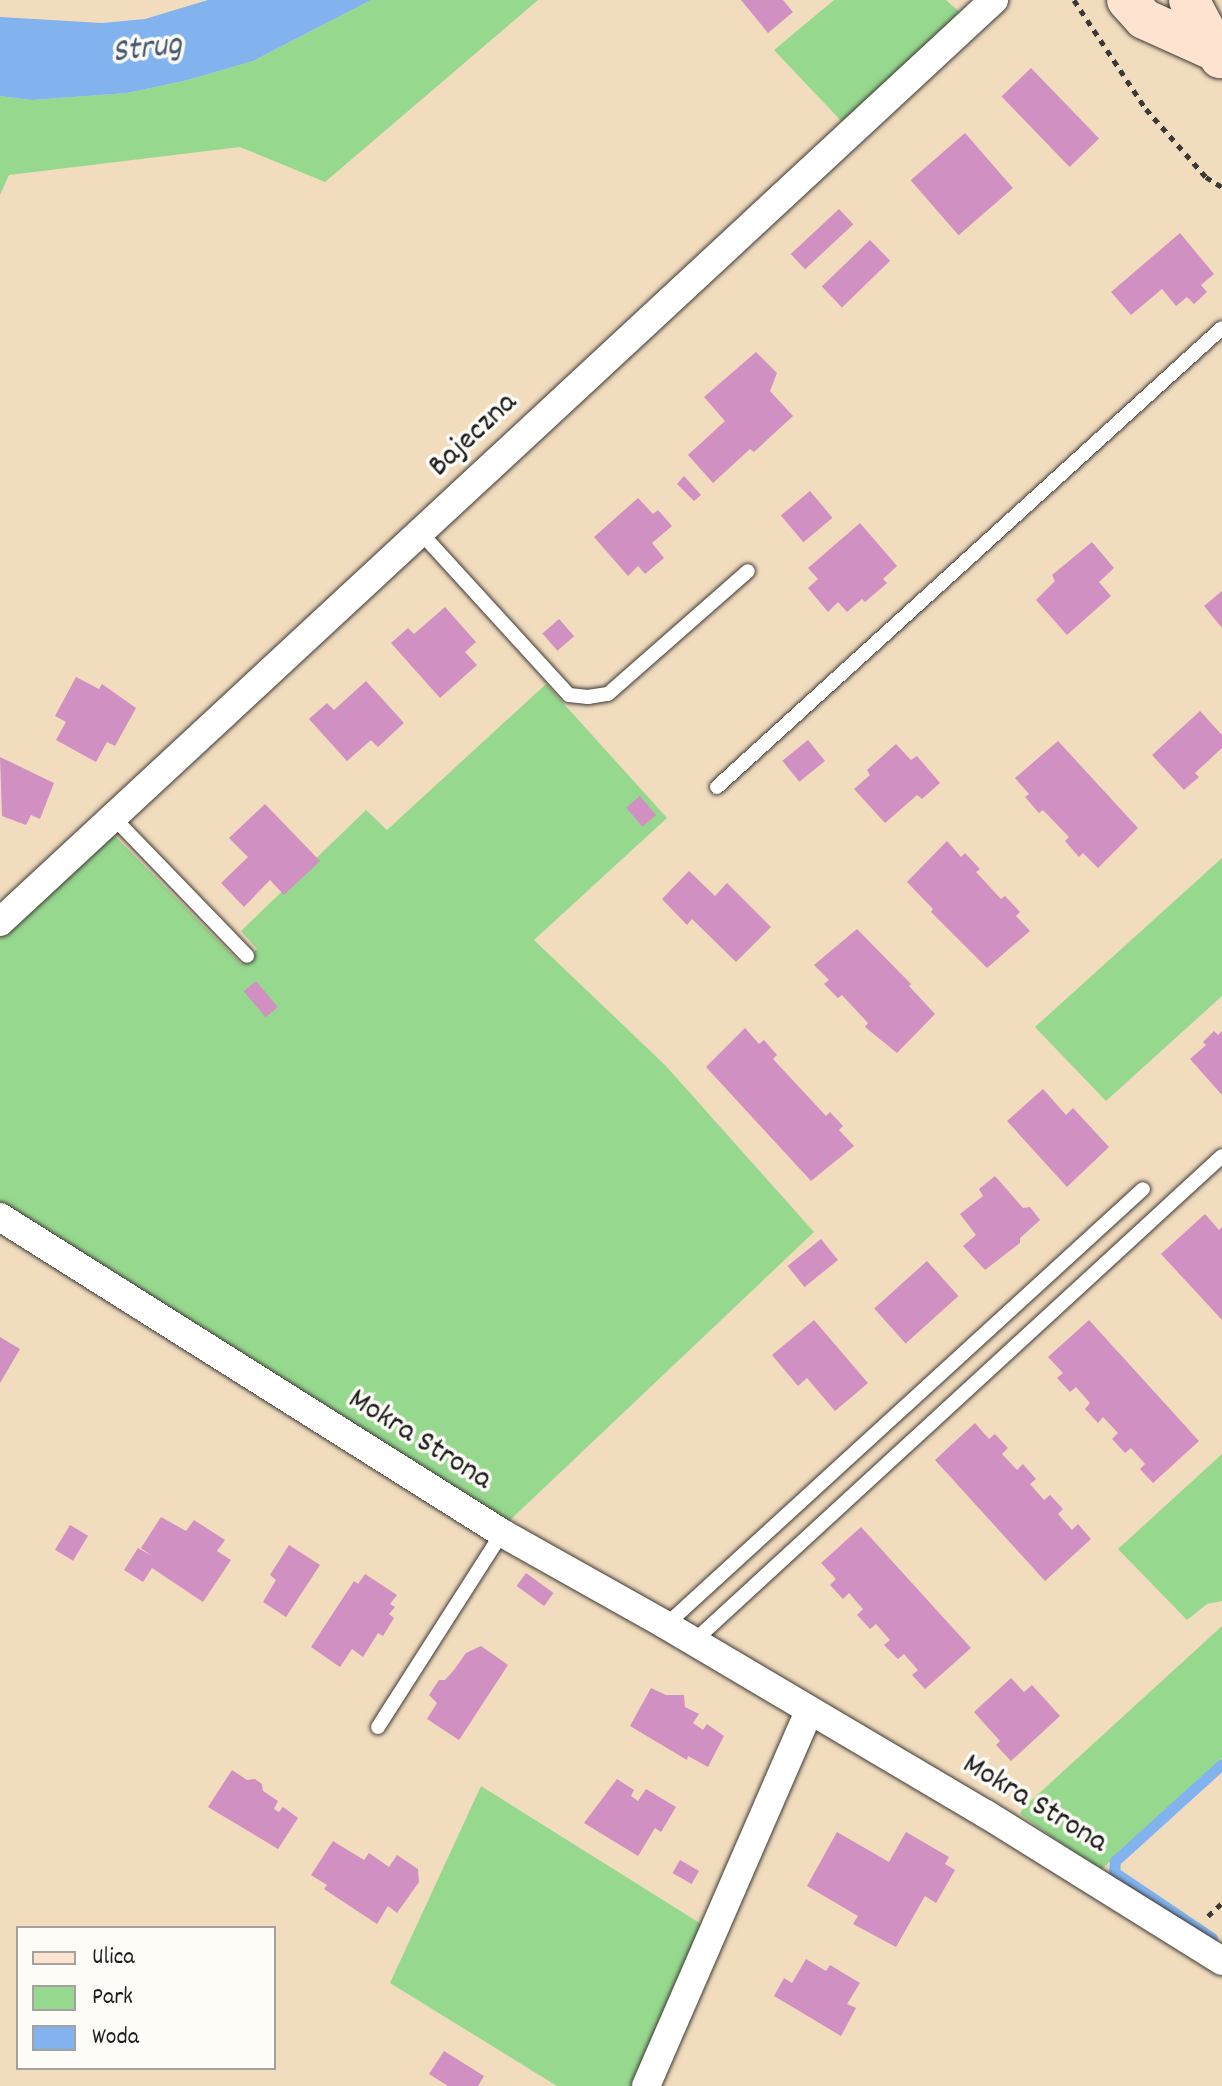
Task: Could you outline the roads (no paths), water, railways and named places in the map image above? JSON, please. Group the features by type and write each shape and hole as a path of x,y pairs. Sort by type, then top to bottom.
{"main road":[{"path":"1127,0 1144,19 1217,56"},
{"path":"1189,0 1217,56"}],"street":[{"name":"Bajeczna","path":"0,922 994,0"},
{"name":"Mokra Strona","path":"0,1217 502,1533 666,1625 986,1814 1222,1961"},
{"path":"646,2086 809,1711"}],"lane":[{"path":"717,787 1222,328"},
{"path":"421,533 569,695 588,697 608,694 748,571"},
{"path":"113,817 247,956"},
{"path":"693,1642 1222,1156"},
{"path":"666,1625 1143,1189"},
{"path":"378,1727 502,1533"}],"water":[{"name":"Strug","path":"208,0 371,0 253,61 188,80 127,93 32,100 0,96 0,17 102,23 145,19"}],"waterway":[{"path":"1212,1938 1114,1872 1115,1861 1222,1764"}]}
